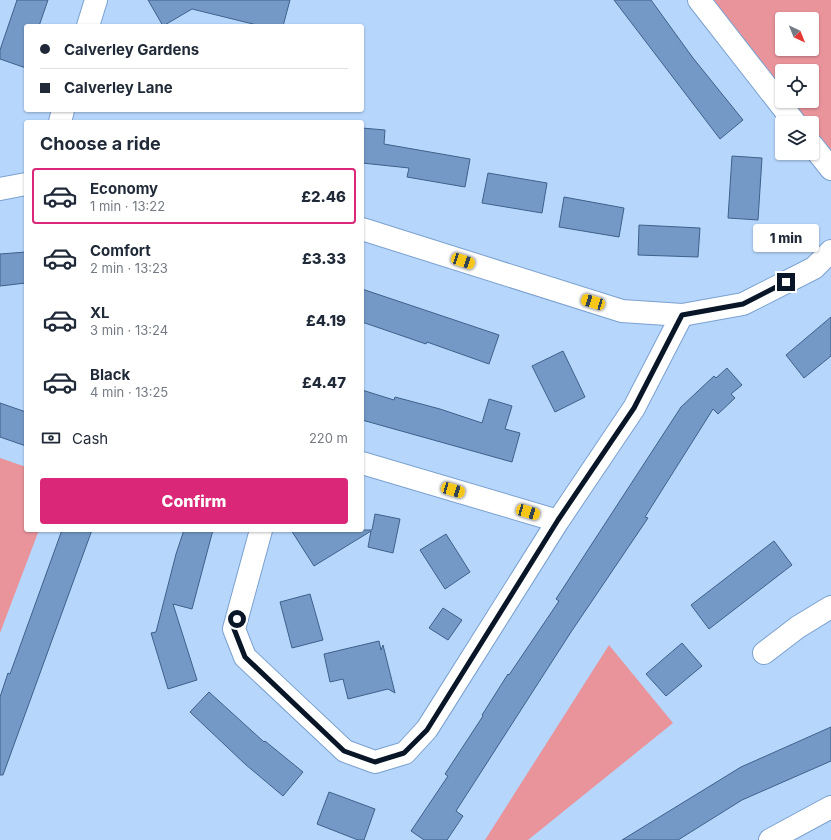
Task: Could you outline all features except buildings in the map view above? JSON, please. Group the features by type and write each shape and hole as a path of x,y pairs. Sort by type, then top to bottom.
{"street":[{"path":"89,24 96,0"},
{"path":"699,0 790,116"},
{"path":"819,154 831,169"},
{"path":"0,189 24,184"},
{"path":"364,230 622,311 682,315 743,304 814,268 831,251"},
{"path":"260,532 234,629 245,657 344,751 375,762 404,753 427,730 558,520 634,408 682,315"},
{"path":"364,464 558,520"},
{"path":"764,653 798,627 831,607"},
{"path":"770,840 831,808"}],"shaded area":[{"path":"713,0 831,0 831,150 819,142 819,116 801,116 794,108 819,108 819,64 775,64 775,83"},
{"path":"0,458 24,466 24,532 38,532 0,633"},
{"path":"609,645 673,723 528,840 485,840"}],"route":[{"path":"237,619 234,629 245,657 344,751 375,762 404,753 427,730 558,520 634,408 682,315 743,304 786,282"}]}
